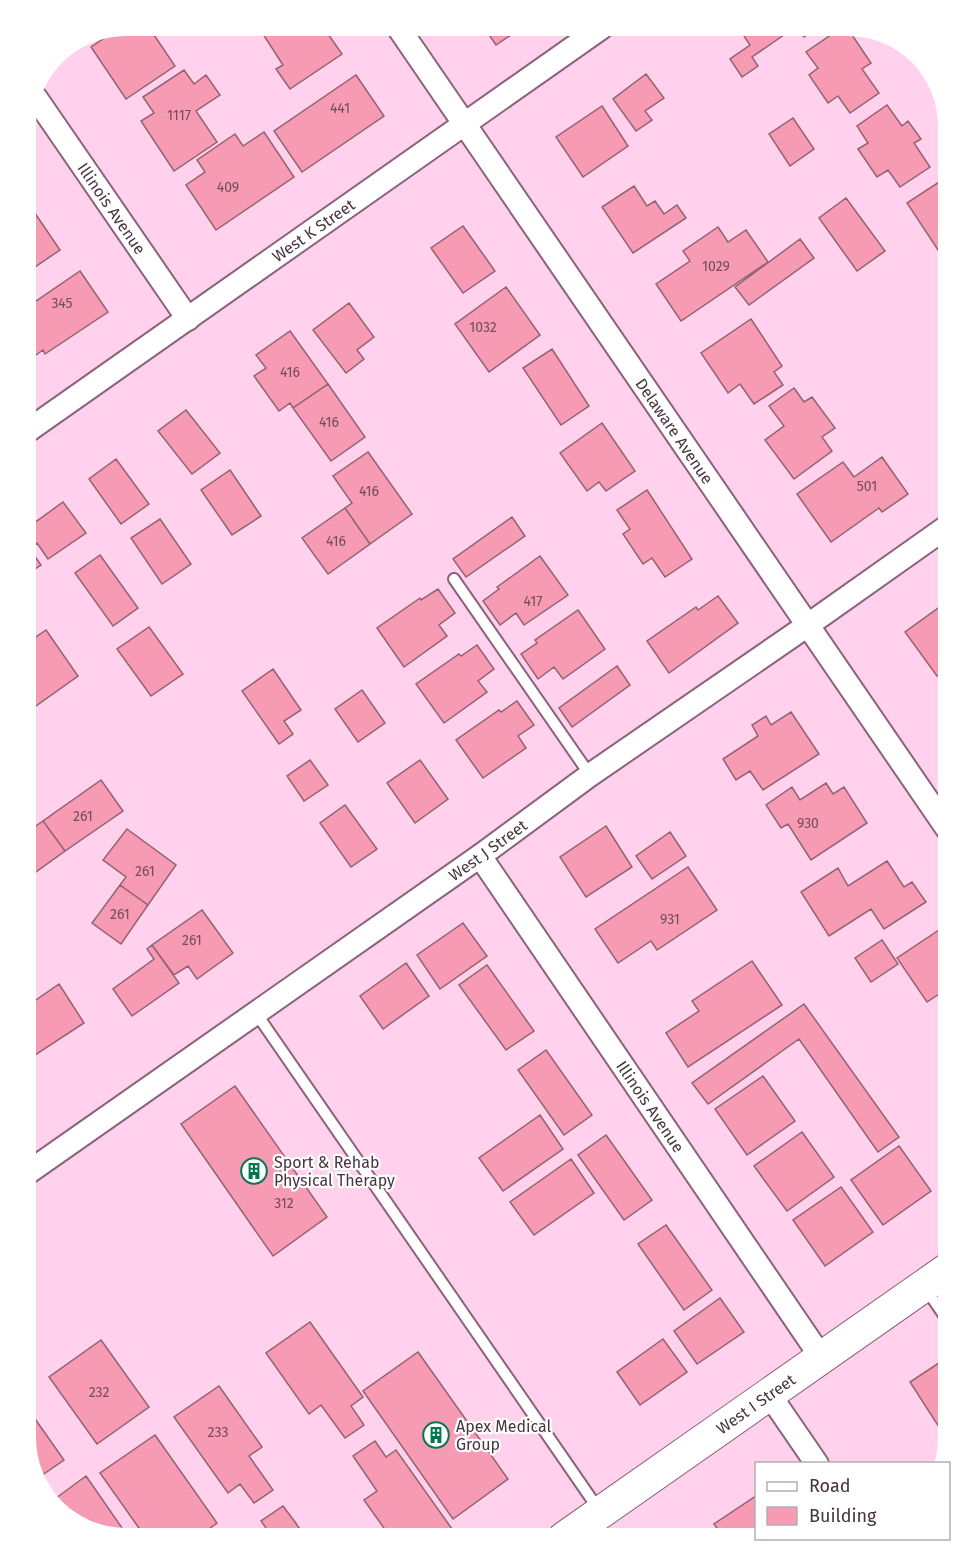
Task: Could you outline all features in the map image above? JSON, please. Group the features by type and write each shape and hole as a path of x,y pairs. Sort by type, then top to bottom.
{"street":[{"name":"Delaware Avenue","path":"404,36 938,815"},
{"name":"West K Street","path":"36,425 590,36"},
{"name":"Illinois Avenue","path":"39,103 188,319"},
{"name":"West J Street","path":"36,1166 480,856 590,775 938,533"},
{"name":"Illinois Avenue","path":"480,856 821,1357"},
{"name":"West I Street","path":"578,1528 936,1278"},
{"path":"769,1394 816,1462"}],"lane":[{"path":"454,579 590,775"},
{"path":"256,1013 601,1512"}],"building":[{"path":"155,36 175,66 126,99 91,47 102,40 114,37"},
{"path":"264,36 329,36 342,54 290,89 276,69 283,65"},
{"path":"490,36 510,36 496,45"},
{"path":"744,36 782,36 752,57 758,66 742,77 730,59 750,45"},
{"path":"829,36 853,36 871,63 862,69 879,93 850,113 838,96 828,103 809,75 818,68 806,52"},
{"path":"184,70 194,84 206,75 220,95 196,111 217,142 174,171 141,121 154,113 143,97"},
{"path":"646,74 664,98 645,111 652,120 636,131 613,99"},
{"path":"356,75 384,116 302,172 274,131"},
{"path":"887,105 902,126 908,121 921,139 914,143 930,167 900,187 888,170 877,177 858,149 868,143 857,126"},
{"path":"602,106 628,146 583,177 556,137"},
{"path":"793,118 814,149 790,166 769,134"},
{"path":"264,132 294,177 216,230 186,185 205,172 197,160 235,134 243,146"},
{"path":"938,183 938,250 907,203"},
{"path":"634,186 647,206 655,201 664,214 677,205 686,218 633,253 602,207"},
{"path":"846,198 885,251 857,271 819,218"},
{"path":"36,215 60,250 36,266"},
{"path":"463,226 495,271 463,293 431,248"},
{"path":"718,227 728,242 746,230 768,262 681,321 656,284 690,261 683,251"},
{"path":"800,239 814,258 749,305 735,287"},
{"path":"80,271 108,312 45,354 43,350 36,355 36,301"},
{"path":"506,287 540,335 489,372 455,324"},
{"path":"349,303 374,337 357,350 364,359 346,373 313,330"},
{"path":"751,319 782,366 774,372 783,385 754,404 740,384 728,393 701,353"},
{"path":"290,331 328,384 293,408 290,403 279,411 254,376 266,368 256,355"},
{"path":"552,349 589,406 561,425 523,368"},
{"path":"328,384 365,437 331,461 293,408"},
{"path":"794,388 804,402 812,397 835,428 822,437 832,451 794,479 765,440 784,426 769,406"},
{"path":"186,410 220,453 192,474 158,431"},
{"path":"602,423 635,471 606,491 599,482 587,491 560,453"},
{"path":"368,452 412,514 370,544 345,508 352,503 333,476"},
{"path":"882,457 908,494 882,512 879,508 831,542 797,494 843,462 854,477"},
{"path":"116,459 149,504 121,524 89,479"},
{"path":"230,470 261,516 232,535 201,490"},
{"path":"647,490 692,559 665,577 652,558 643,564 623,534 630,529 617,510"},
{"path":"63,502 86,533 48,559 36,544 36,522"},
{"path":"345,508 370,544 328,574 302,538"},
{"path":"512,517 525,536 466,577 453,559"},
{"path":"160,519 191,564 162,584 131,538"},
{"path":"100,555 138,608 113,626 75,573"},
{"path":"540,556 568,595 524,625 516,613 500,625 483,601 499,589 497,587"},
{"path":"36,558 41,565 36,568"},
{"path":"438,589 455,613 439,625 447,636 404,667 377,628 420,598 421,600"},
{"path":"718,596 738,623 669,673 647,641 696,607 698,610"},
{"path":"938,608 938,675 937,676 905,632"},
{"path":"578,610 605,649 563,679 554,667 538,679 521,654 537,643 535,640"},
{"path":"149,627 183,674 151,696 117,649"},
{"path":"46,630 78,676 36,706 36,637"},
{"path":"477,645 494,669 478,681 487,692 444,723 416,684 459,654 461,656"},
{"path":"617,666 630,685 572,727 559,708"},
{"path":"273,669 301,710 284,721 293,734 279,744 242,691"},
{"path":"362,690 385,723 358,742 335,709"},
{"path":"517,701 534,725 518,736 526,748 483,778 456,740 499,710 501,712"},
{"path":"791,712 819,754 763,790 750,771 736,780 723,759 758,736 752,725 766,716 771,725"},
{"path":"310,760 328,785 304,801 287,776"},
{"path":"420,760 448,799 415,823 387,783"},
{"path":"101,780 123,811 65,851 43,821"},
{"path":"826,783 833,794 844,787 867,823 811,860 788,824 781,828 766,805 792,787 800,800"},
{"path":"345,805 377,849 351,867 320,823"},
{"path":"43,821 65,851 36,872 36,826"},
{"path":"606,826 632,867 586,897 560,857"},
{"path":"127,829 176,865 148,905 120,885 126,877 103,860"},
{"path":"670,832 686,856 652,879 636,856"},
{"path":"887,861 904,887 912,882 926,902 884,929 871,909 829,936 801,892 838,868 848,886"},
{"path":"688,867 717,910 657,950 651,941 618,963 595,929"},
{"path":"120,885 148,905 121,944 92,923"},
{"path":"202,910 233,953 197,979 188,966 174,975 152,945"},
{"path":"463,923 487,956 440,989 417,955"},
{"path":"938,931 938,995 927,1002 897,958"},
{"path":"882,940 898,964 871,982 855,958"},
{"path":"152,945 179,983 132,1016 113,989 154,959 147,949"},
{"path":"752,961 782,1005 688,1067 666,1033 699,1011 692,1001"},
{"path":"406,963 429,996 383,1029 360,996"},
{"path":"487,965 534,1031 506,1050 459,985"},
{"path":"59,984 84,1023 36,1054 36,1000"},
{"path":"804,1004 899,1137 878,1152 799,1039 708,1104 692,1083"},
{"path":"546,1050 592,1115 564,1135 518,1070"},
{"path":"763,1076 795,1121 747,1155 715,1109"},
{"name":"Sport & Rehab Physical Therapy","path":"235,1086 327,1217 273,1256 181,1124"},
{"path":"540,1115 563,1149 503,1191 479,1158"},
{"path":"802,1132 834,1177 787,1211 754,1166"},
{"path":"606,1135 652,1200 624,1220 578,1155"},
{"path":"899,1146 931,1191 883,1225 851,1180"},
{"path":"571,1159 594,1193 534,1235 510,1202"},
{"path":"841,1187 873,1232 825,1266 793,1220"},
{"path":"666,1225 712,1290 684,1310 638,1244"},
{"path":"720,1298 744,1332 697,1364 674,1331"},
{"path":"310,1322 363,1397 351,1406 364,1425 345,1438 321,1405 309,1414 266,1353"},
{"path":"663,1339 687,1372 640,1405 617,1372"},
{"path":"101,1340 149,1407 97,1444 49,1377"},
{"name":"Apex Medical Group","path":"418,1352 508,1479 453,1519 363,1391"},
{"path":"938,1364 938,1425 910,1382"},
{"path":"219,1386 262,1447 249,1456 273,1490 254,1503 240,1484 228,1493 174,1417"},
{"path":"36,1420 64,1460 44,1474 38,1455"},
{"path":"155,1435 217,1523 210,1528 139,1528 100,1473"},
{"path":"375,1441 386,1457 396,1450 451,1528 384,1528 364,1500 377,1491 353,1456"},
{"path":"86,1476 122,1528 86,1519 58,1497"},
{"path":"755,1497 755,1528 717,1528 714,1524"},
{"path":"283,1506 299,1528 266,1528 261,1521"}],"place":[{"name":"Sport & Rehab Physical Therapy","path":"254,1171"},
{"name":"Apex Medical Group","path":"436,1435"}]}
